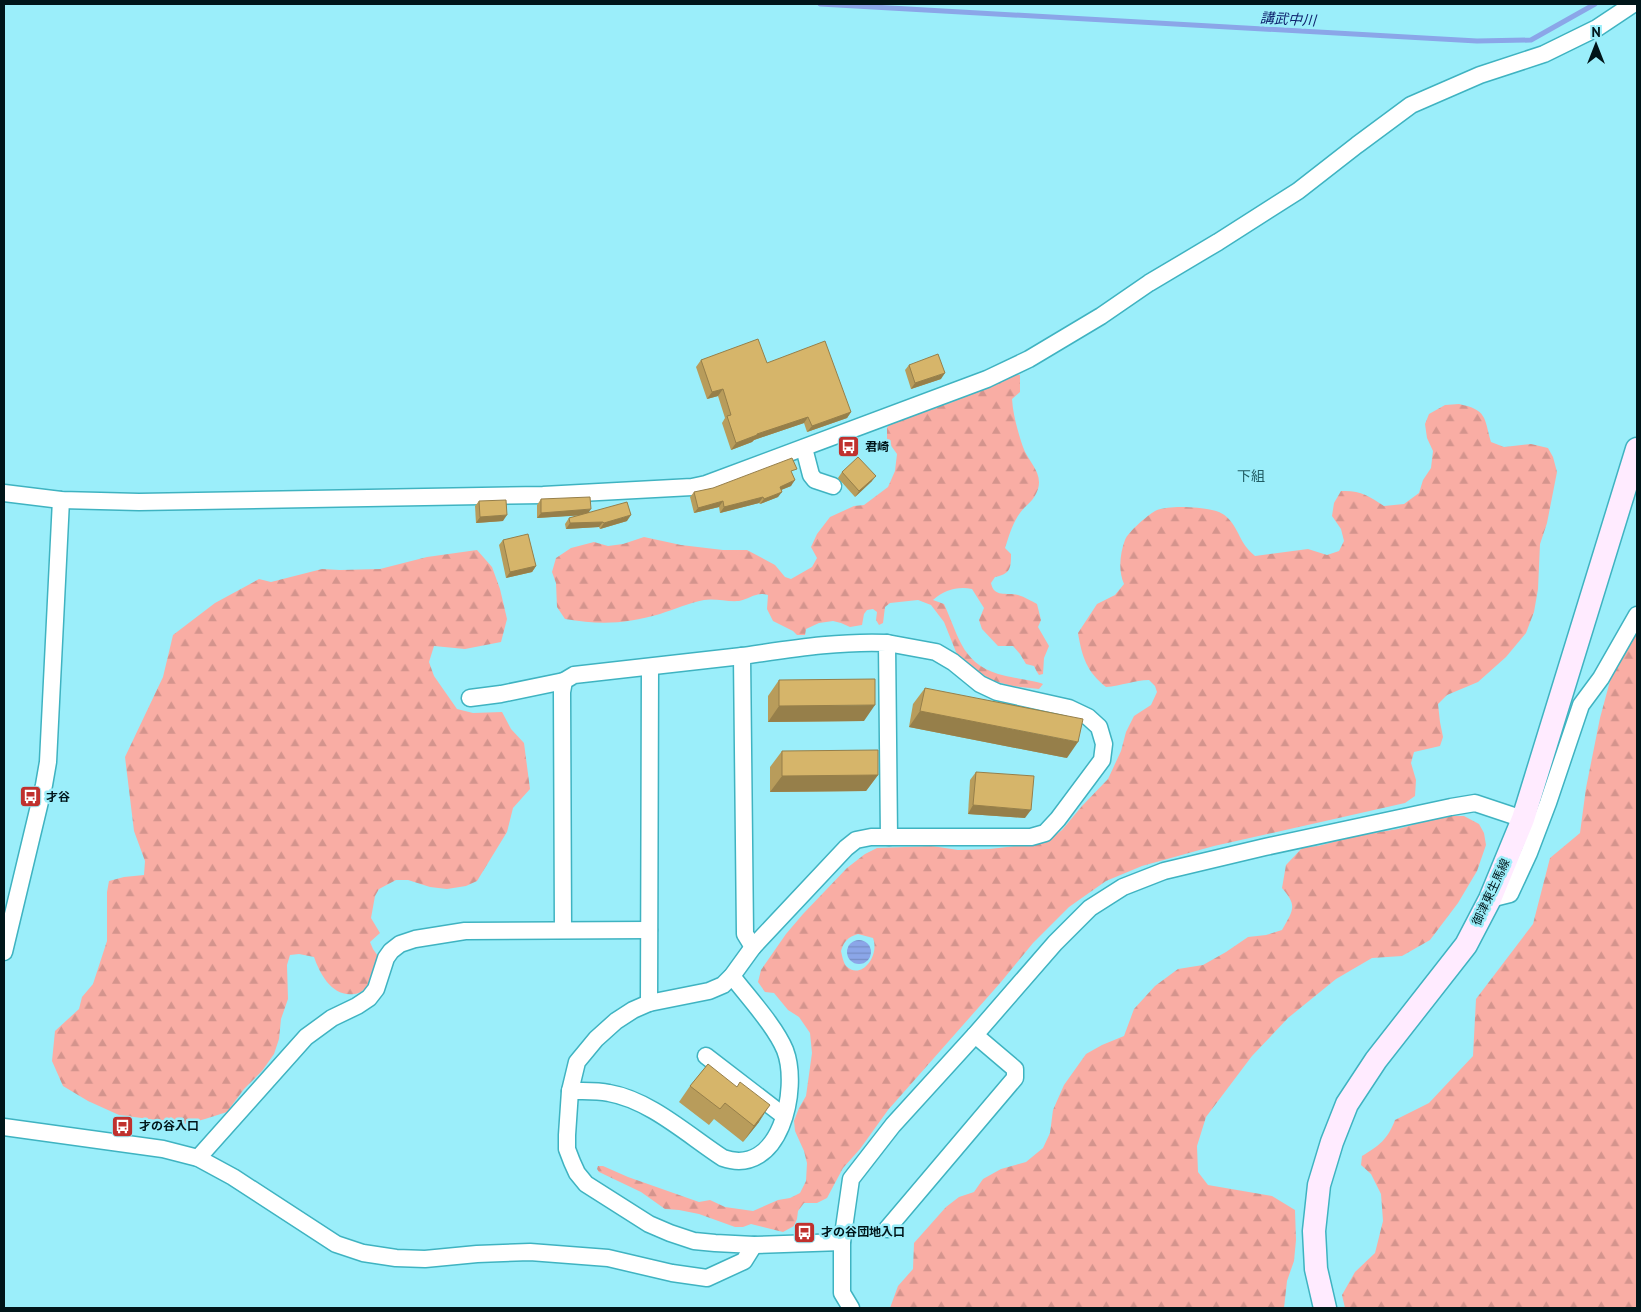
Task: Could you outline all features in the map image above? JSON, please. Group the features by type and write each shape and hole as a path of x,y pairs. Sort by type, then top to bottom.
{"main road":[{"name":"御津東生馬線","path":"1325,1308 1316,1269 1314,1231 1319,1185 1338,1127 1347,1104 1376,1060 1466,945 1490,899 1522,819 1637,449"}],"street":[{"path":"4,493 60,500 139,502 543,496 692,487 724,478 987,379 1029,359 1101,316 1149,283 1298,191 1411,105 1480,75 1544,54 1597,28 1633,4"},
{"path":"804,448 811,475 815,480 833,486"},
{"path":"4,952 48,762 60,500"},
{"path":"1490,899 1510,894 1529,853 1548,804 1581,705 1600,678 1637,615"},
{"path":"887,643 889,837"},
{"path":"470,698 501,694 564,681 574,676 742,656 816,645 887,643 936,652 980,684 997,692 1069,708 1088,717 1099,727 1104,744 1102,760 1058,819 1045,832 1031,837 871,837 856,840 846,848 753,947 723,985 709,991 649,1003 633,1010 616,1020 596,1039 577,1062 570,1091 567,1149 577,1174 586,1184 649,1224 670,1234 694,1241 754,1245 842,1242"},
{"path":"742,656 746,934 753,947"},
{"path":"649,1003 650,667"},
{"path":"563,930 562,692 564,681"},
{"path":"851,1308 842,1293 842,1242 852,1179 893,1125 1055,943 1090,908 1123,887 1164,871 1451,807 1475,804 1522,819"},
{"path":"198,1158 306,1037 332,1018 369,998 376,989 386,958 400,944 415,939 465,931 649,930"},
{"path":"570,1091 610,1093 637,1102 723,1158 729,1160 748,1160 762,1153 775,1140 784,1116 790,1083 789,1065 781,1041 732,976"},
{"path":"887,1229 1016,1078 1015,1069 975,1035"},
{"path":"706,1056 784,1116"},
{"path":"4,1127 163,1148 198,1158 233,1177 336,1244 371,1254 396,1258 425,1260 477,1254 530,1252 608,1258 672,1273 707,1278 744,1261 754,1245"}],"green space":[{"path":"1014,374 1020,375 1020,392 1012,399 1013,411 1023,447 1037,472 1039,483 1034,497 1017,517 1009,535 1005,548 1011,554 1009,570 995,577 991,583 998,593 1018,595 1037,604 1041,620 1038,627 1049,646 1044,658 1043,674 1039,675 1034,666 1026,664 1013,646 998,646 982,629 979,620 984,608 972,589 951,590 933,600 944,604 959,640 971,658 991,671 1043,684 1039,689 1012,686 994,681 963,664 944,622 931,605 918,600 890,603 885,607 883,623 879,625 876,620 877,612 873,609 867,610 864,614 862,625 850,627 833,621 819,623 806,629 805,635 797,635 773,621 767,609 768,595 764,594 739,601 704,600 660,614 624,622 590,622 565,619 557,607 556,583 552,572 556,558 571,548 594,542 608,546 623,544 644,537 681,545 723,550 747,550 775,565 785,577 791,579 812,567 817,558 811,547 817,534 830,517 854,506 864,505 888,487 895,471 897,454 887,440 887,428 892,420 950,403"},
{"path":"1459,404 1480,412 1485,421 1491,442 1504,447 1531,444 1548,448 1553,457 1557,472 1547,523 1540,544 1538,589 1534,612 1526,633 1506,657 1478,682 1447,695 1438,704 1443,737 1440,746 1414,752 1411,763 1416,780 1415,796 1405,803 1214,846 1142,866 1106,881 1069,907 1033,943 888,1110 860,1149 843,1168 827,1198 817,1203 804,1203 798,1211 794,1226 783,1232 751,1224 735,1227 699,1214 665,1209 641,1192 599,1172 598,1166 603,1166 628,1177 699,1202 710,1200 725,1207 753,1211 800,1193 806,1181 807,1163 795,1131 794,1121 806,1096 812,1053 810,1033 799,1017 788,1010 774,993 765,992 758,982 761,970 786,934 847,868 865,854 877,848 932,846 958,850 990,849 1040,843 1050,839 1062,830 1108,779 1134,716 1151,705 1157,692 1155,686 1149,680 1106,687 1094,676 1086,663 1078,633 1097,604 1115,595 1124,584 1120,562 1125,540 1134,528 1148,516 1161,509 1178,507 1219,512 1229,519 1244,544 1255,556 1308,549 1327,555 1339,551 1344,541 1341,529 1332,516 1334,503 1341,491 1364,494 1384,506 1404,504 1419,493 1423,480 1431,468 1433,451 1427,438 1425,424 1429,414 1445,405","holes":["858,934 873,938 874,952 868,964 858,970 852,970 846,966 841,951 847,940"]},
{"path":"477,550 492,567 500,589 507,619 501,642 465,649 434,646 429,662 434,676 457,709 473,713 502,712 511,729 524,743 530,789 513,808 507,832 477,881 466,886 447,889 430,887 408,880 396,880 379,889 375,896 371,918 380,933 370,942 380,959 370,984 358,993 346,994 333,988 323,977 314,957 299,954 290,955 287,965 288,999 281,1019 279,1039 274,1054 227,1112 187,1124 119,1115 88,1101 63,1086 52,1061 55,1031 79,1009 82,997 93,984 107,941 107,892 109,881 144,875 145,861 134,831 125,757 163,677 173,635 215,603 259,579 271,582 322,569 380,569 427,557"},
{"path":"1637,607 1637,1308 1345,1308 1342,1295 1355,1272 1375,1253 1383,1221 1381,1194 1371,1174 1361,1165 1362,1156 1382,1141 1395,1120 1429,1103 1473,1056 1476,999 1533,924 1550,858 1580,833 1586,788 1600,718 1623,633"},
{"path":"1444,816 1464,816 1479,824 1484,833 1486,845 1477,871 1458,903 1430,940 1402,956 1372,958 1336,979 1288,1018 1252,1056 1206,1117 1197,1146 1198,1172 1208,1185 1272,1196 1295,1210 1296,1240 1294,1261 1287,1281 1284,1308 890,1308 898,1286 913,1269 914,1243 946,1207 959,1197 974,1192 983,1179 1001,1169 1026,1162 1043,1148 1050,1133 1053,1110 1064,1085 1086,1054 1124,1036 1134,1009 1155,986 1178,969 1203,965 1248,937 1266,935 1282,930 1292,908 1290,899 1282,888 1286,865 1302,848 1398,829"}],"water":[{"path":"859,940 867,944 871,952 867,960 859,964 851,960 847,952 851,944"}],"building":[{"path":"758,339 767,363 825,341 851,412 812,426 808,417 736,443 727,416 731,415 723,389 712,392 701,360"},
{"path":"938,354 945,373 915,383 909,365"},
{"path":"858,457 876,476 859,491 842,472"},
{"path":"792,458 797,469 791,471 795,480 780,487 782,492 764,499 763,497 724,507 723,501 698,508 694,492 713,488"},
{"path":"590,497 591,509 541,513 541,499"},
{"path":"506,500 507,515 480,517 479,501"},
{"path":"627,502 631,515 604,523 570,523 569,518"},
{"path":"528,534 536,566 510,572 503,540"},
{"path":"875,679 875,705 779,706 779,680"},
{"path":"925,688 1083,719 1078,742 920,711"},
{"path":"878,750 878,775 782,776 782,751"},
{"path":"976,772 1034,776 1031,810 973,805"},
{"path":"708,1064 737,1087 740,1082 770,1105 754,1126 725,1103 720,1109 690,1086"}],"waterway":[{"name":"講武中川","path":"820,4 1477,41 1531,40 1595,4"}],"place":[{"name":"君崎","path":"849,447"},
{"name":"才谷","path":"30,797"},
{"name":"才の谷入口","path":"123,1126"},
{"name":"才の谷団地入口","path":"805,1232"}],"district":[{"name":"下組","path":"1251,476"}]}
